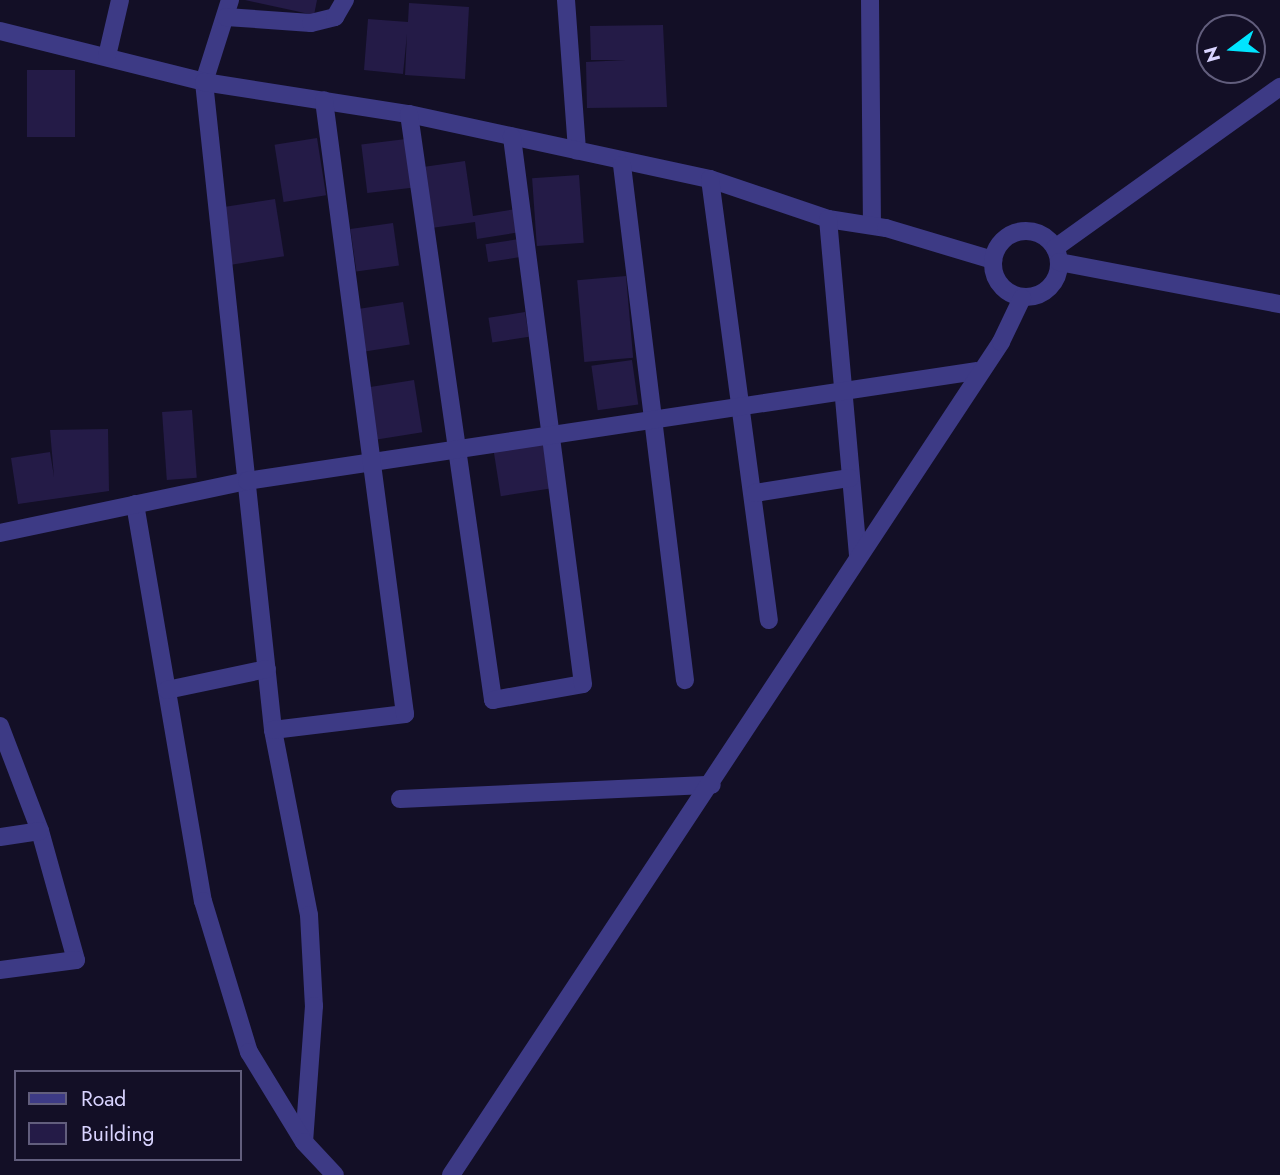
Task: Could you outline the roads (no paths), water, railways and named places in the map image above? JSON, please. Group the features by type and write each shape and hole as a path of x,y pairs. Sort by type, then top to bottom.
{"street":[{"path":"107,56 120,0"},
{"path":"304,1142 314,1006 309,915 273,730 204,82 228,8 311,23 335,17 345,0"},
{"path":"566,0 577,150"},
{"path":"870,0 872,225"},
{"path":"0,31 204,82 409,114 577,150 622,165 710,179 828,219 872,225 993,260"},
{"path":"1280,87 1057,255 1049,289 1021,298 1003,289 993,260 1002,241 1020,232 1040,234 1057,255 1280,304"},
{"path":"273,730 405,714 368,464 324,100"},
{"path":"409,114 493,700 583,684 512,137"},
{"path":"622,165 685,680"},
{"path":"710,179 745,405 769,620"},
{"path":"828,219 839,394 858,557"},
{"path":"451,1175 712,785 976,371 1001,342 1021,298"},
{"path":"0,533 247,481 745,405 839,394 976,371"},
{"path":"755,493 850,478"},
{"path":"135,504 203,901 245,1040 304,1142 335,1175"},
{"path":"167,690 267,669"},
{"path":"0,726 40,831 76,960 0,970"},
{"path":"400,799 712,785"},
{"path":"0,837 40,831"}]}
